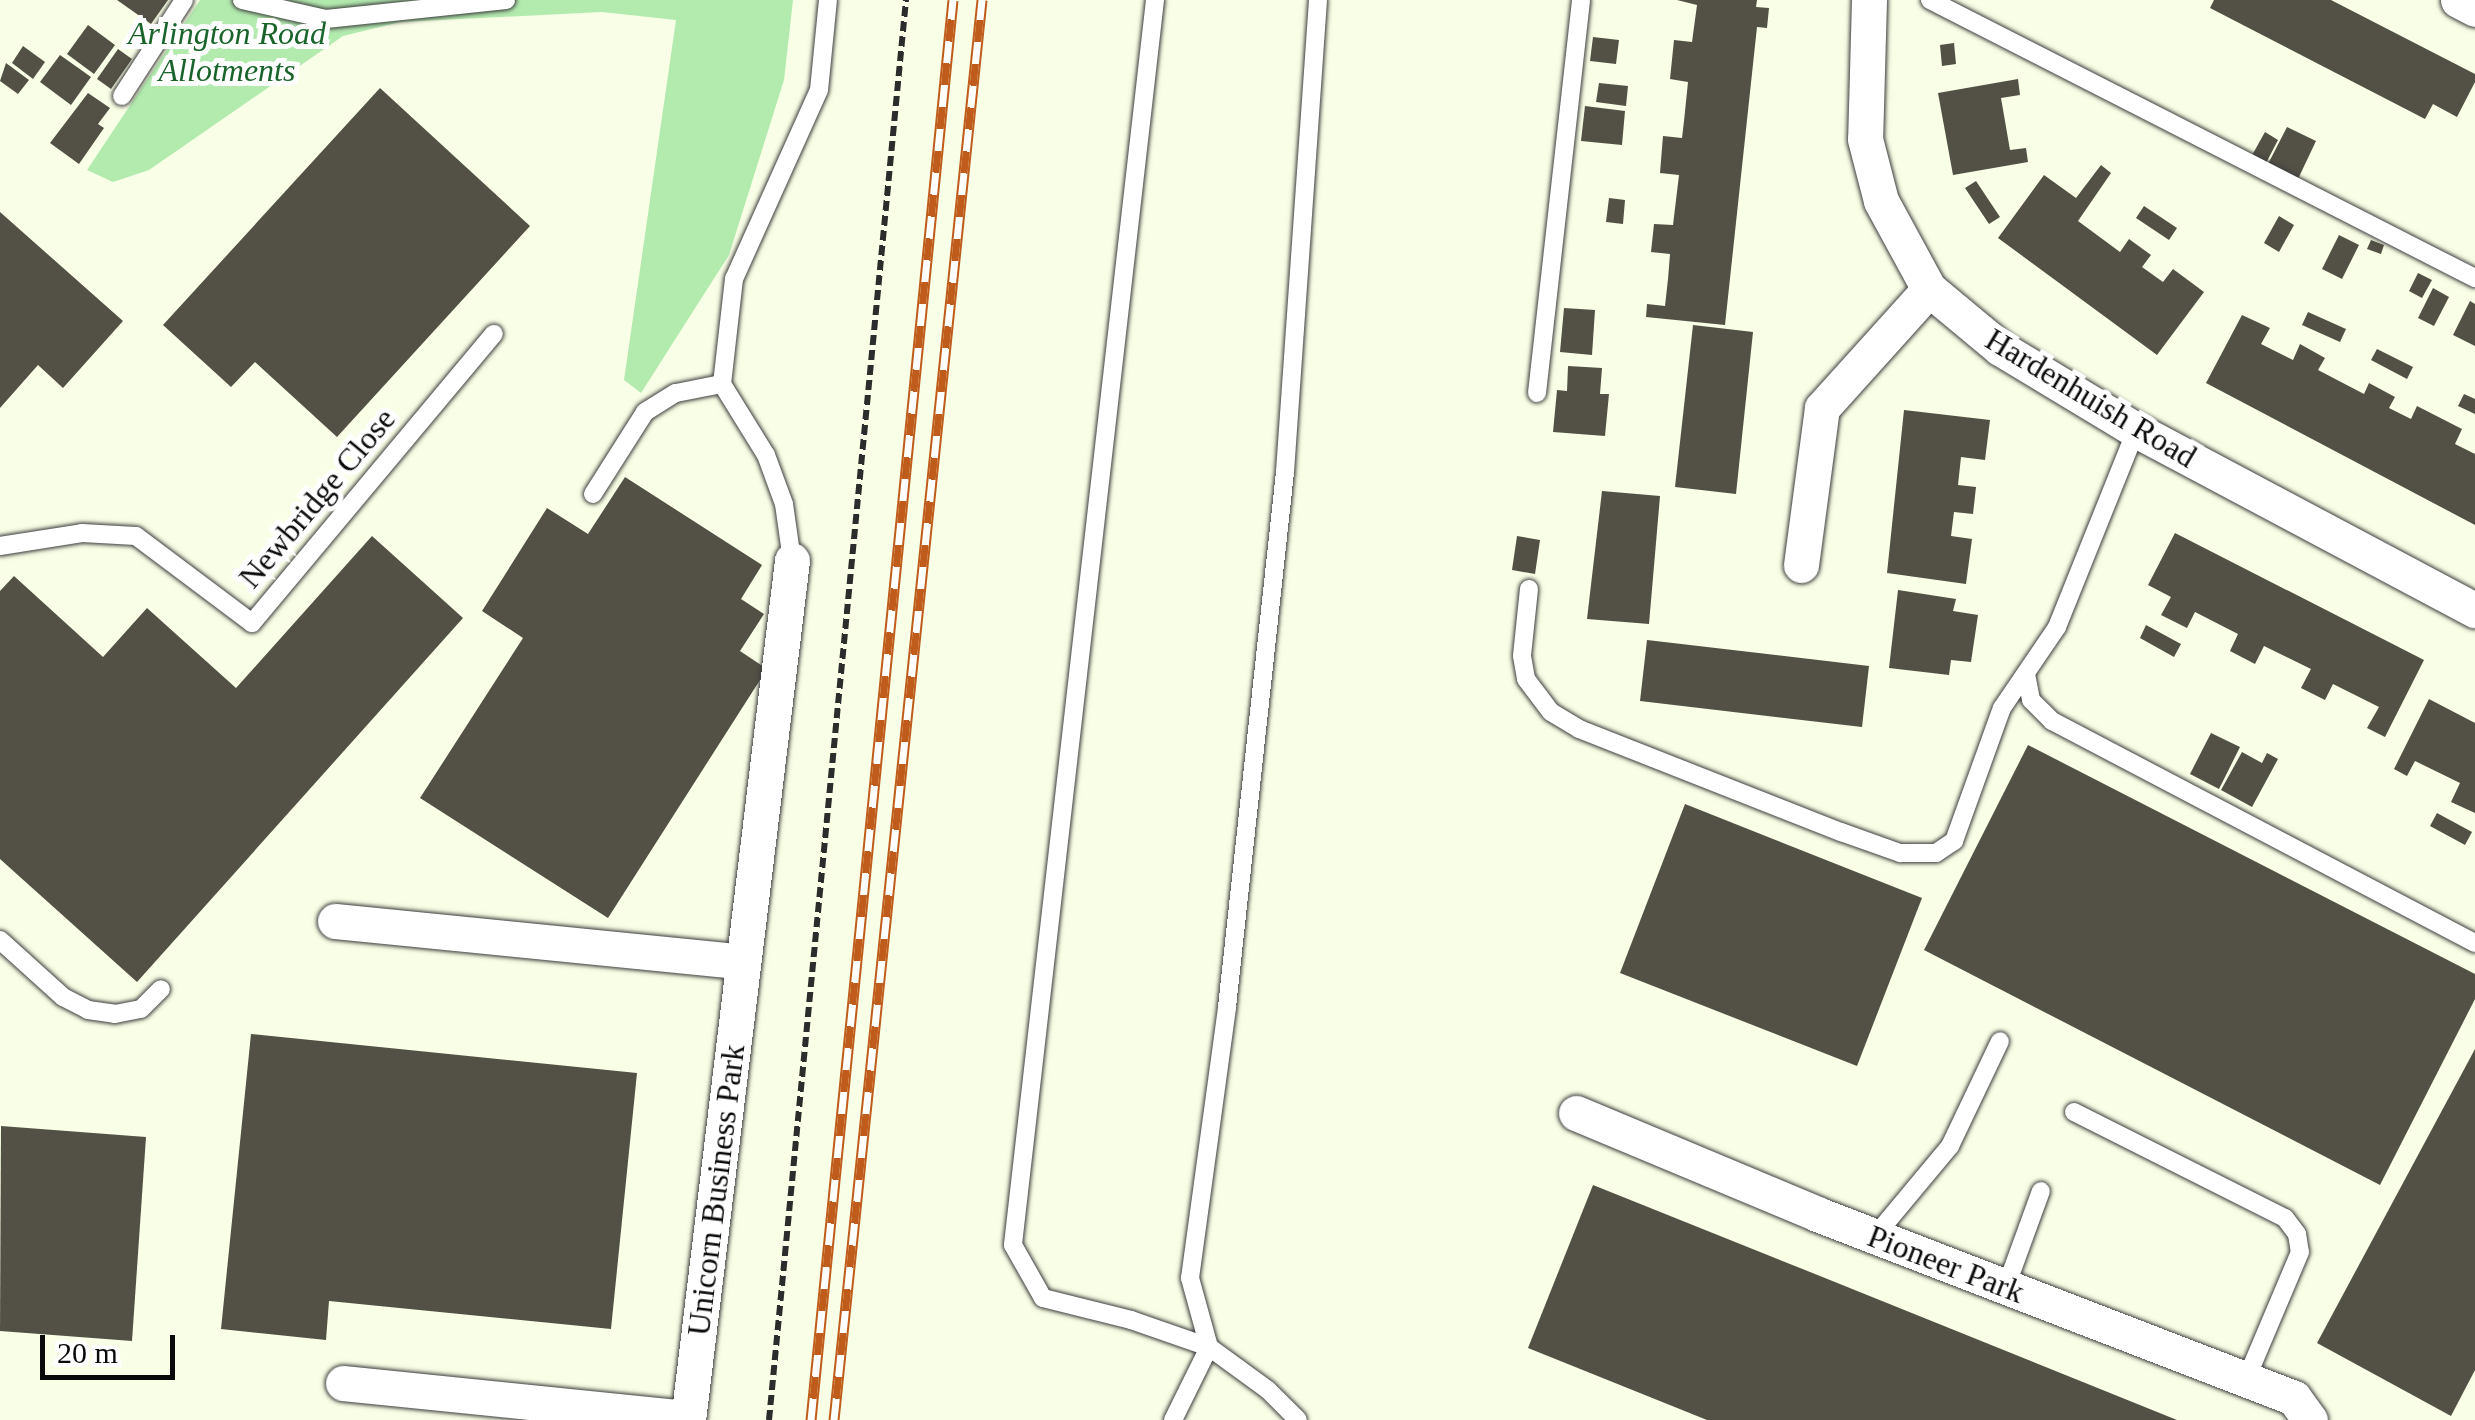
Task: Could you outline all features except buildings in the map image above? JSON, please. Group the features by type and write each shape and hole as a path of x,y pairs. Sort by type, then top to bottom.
{"street":[{"name":"Hardenhuish Road","path":"1870,0 1865,139 1880,201 1929,289 2000,348 2136,430 2475,610"},
{"path":"2458,0 2475,8"},
{"path":"1801,565 1822,408 1929,289"},
{"name":"Unicorn Business Park","path":"343,1383 688,1419 792,560"},
{"path":"335,921 743,962"},
{"name":"Pioneer Park","path":"1576,1113 1875,1236 2294,1398 2310,1420"}],"lane":[{"path":"122,96 184,0"},
{"path":"242,0 326,19 506,0"},
{"path":"792,560 784,504 766,456 722,384 734,279 819,90 828,0"},
{"path":"1155,0 1013,1245 1043,1298 1131,1320 1209,1347 1268,1390 1298,1420"},
{"path":"1174,1420 1209,1347 1190,1278 1227,1007 1284,472 1318,0"},
{"path":"1538,394 1581,0"},
{"path":"1930,0 2475,278"},
{"name":"Newbridge Close","path":"0,546 82,533 136,536 252,623 494,334"},
{"path":"593,494 645,412 676,393 722,384"},
{"path":"1529,589 1522,656 1526,679 1551,712 1579,729 1900,853 1936,854 1954,840 2002,708 2057,627 2136,430"},
{"path":"2026,674 2031,700 2052,721 2475,943"},
{"path":"0,940 63,996 88,1010 115,1014 140,1009 161,989"},
{"path":"1875,1236 1950,1146 2000,1040"},
{"path":"2074,1112 2284,1218 2297,1234 2300,1252 2246,1380"},
{"path":"2006,1287 2041,1191"}],"path":[{"path":"769,1420 906,0"}],"green space":[{"name":"Arlington Road Allotments","path":"200,0 793,0 784,80 729,255 641,393 624,380 676,20 602,12 400,22 343,36 149,170 113,182 87,170"}],"railway":[{"path":"811,1420 953,0"},
{"path":"834,1420 982,0"}]}
